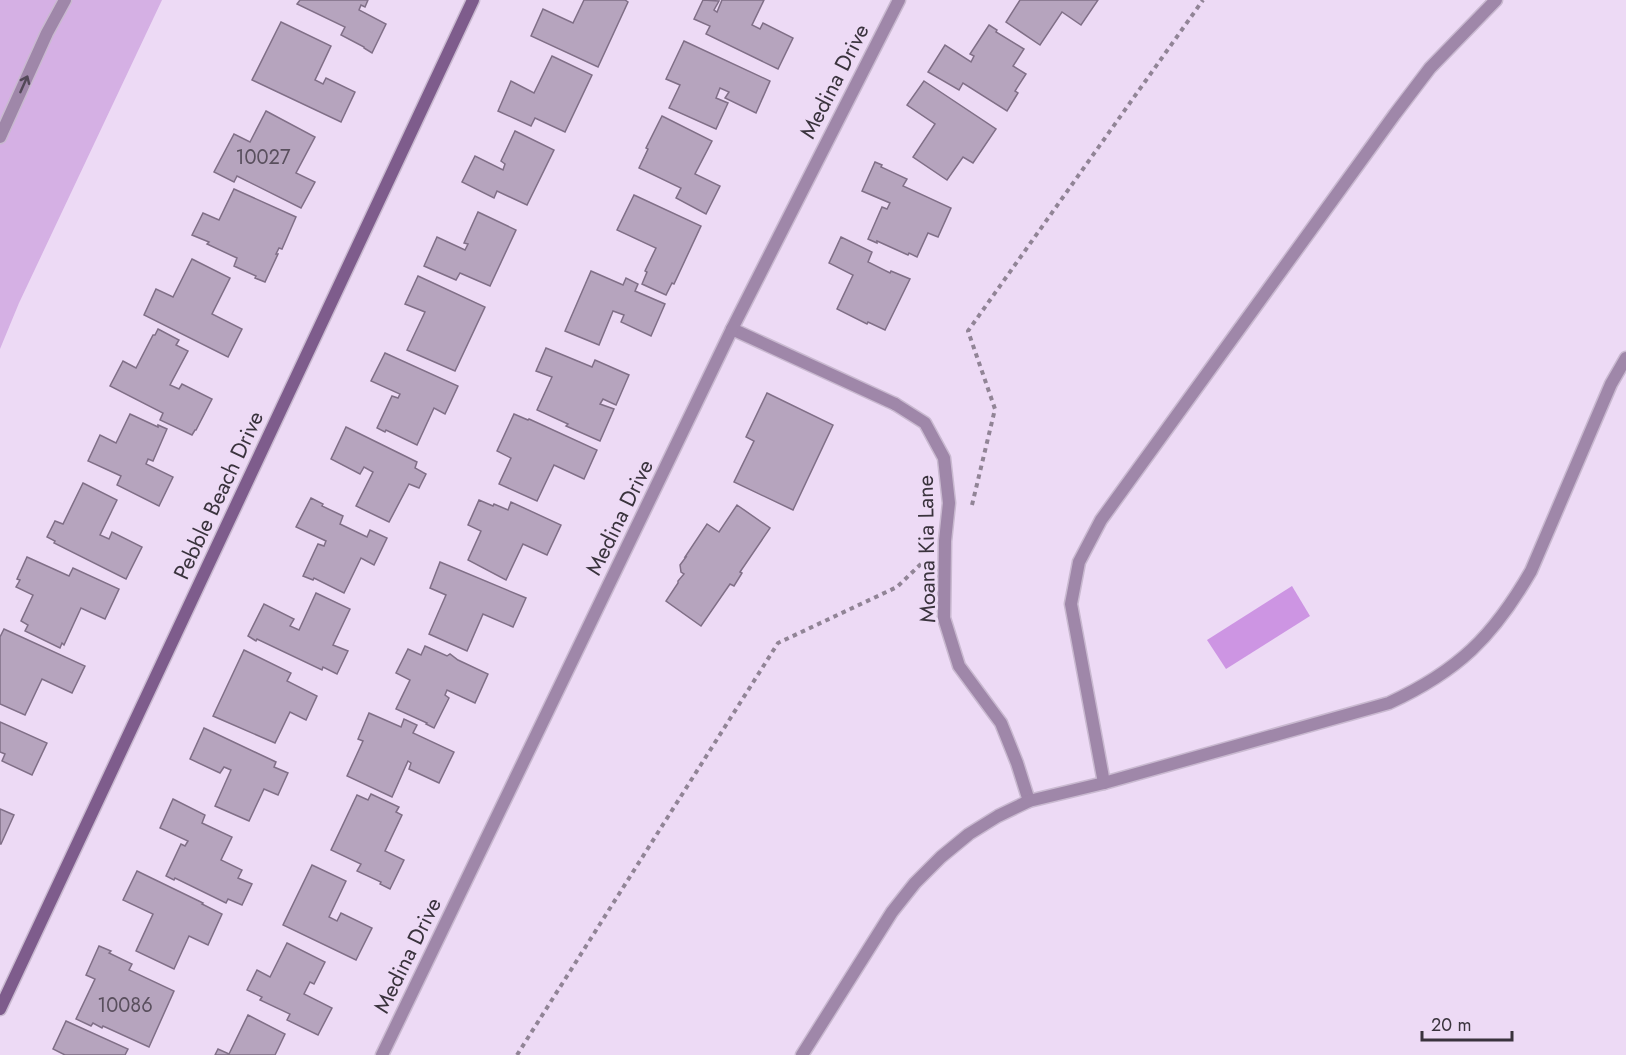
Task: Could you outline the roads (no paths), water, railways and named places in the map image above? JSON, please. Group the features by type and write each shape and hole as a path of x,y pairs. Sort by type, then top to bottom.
{"street":[{"path":"0,137 47,33 65,0"},
{"name":"Pebble Beach Drive","path":"0,1009 473,0"},
{"name":"Medina Drive","path":"382,1055 732,329 898,0"},
{"path":"1104,783 1071,604 1079,562 1101,520 1395,114 1431,68 1496,0"},
{"name":"Moana Kia Lane","path":"732,329 895,404 925,423 944,458 949,502 945,541 944,618 959,666 1001,723 1029,801"},
{"path":"802,1055 892,912 915,883 940,857 969,834 998,816 1029,801 1104,783 1389,703 1438,677 1460,660 1481,642 1500,620 1531,571 1611,384 1626,358"}]}
